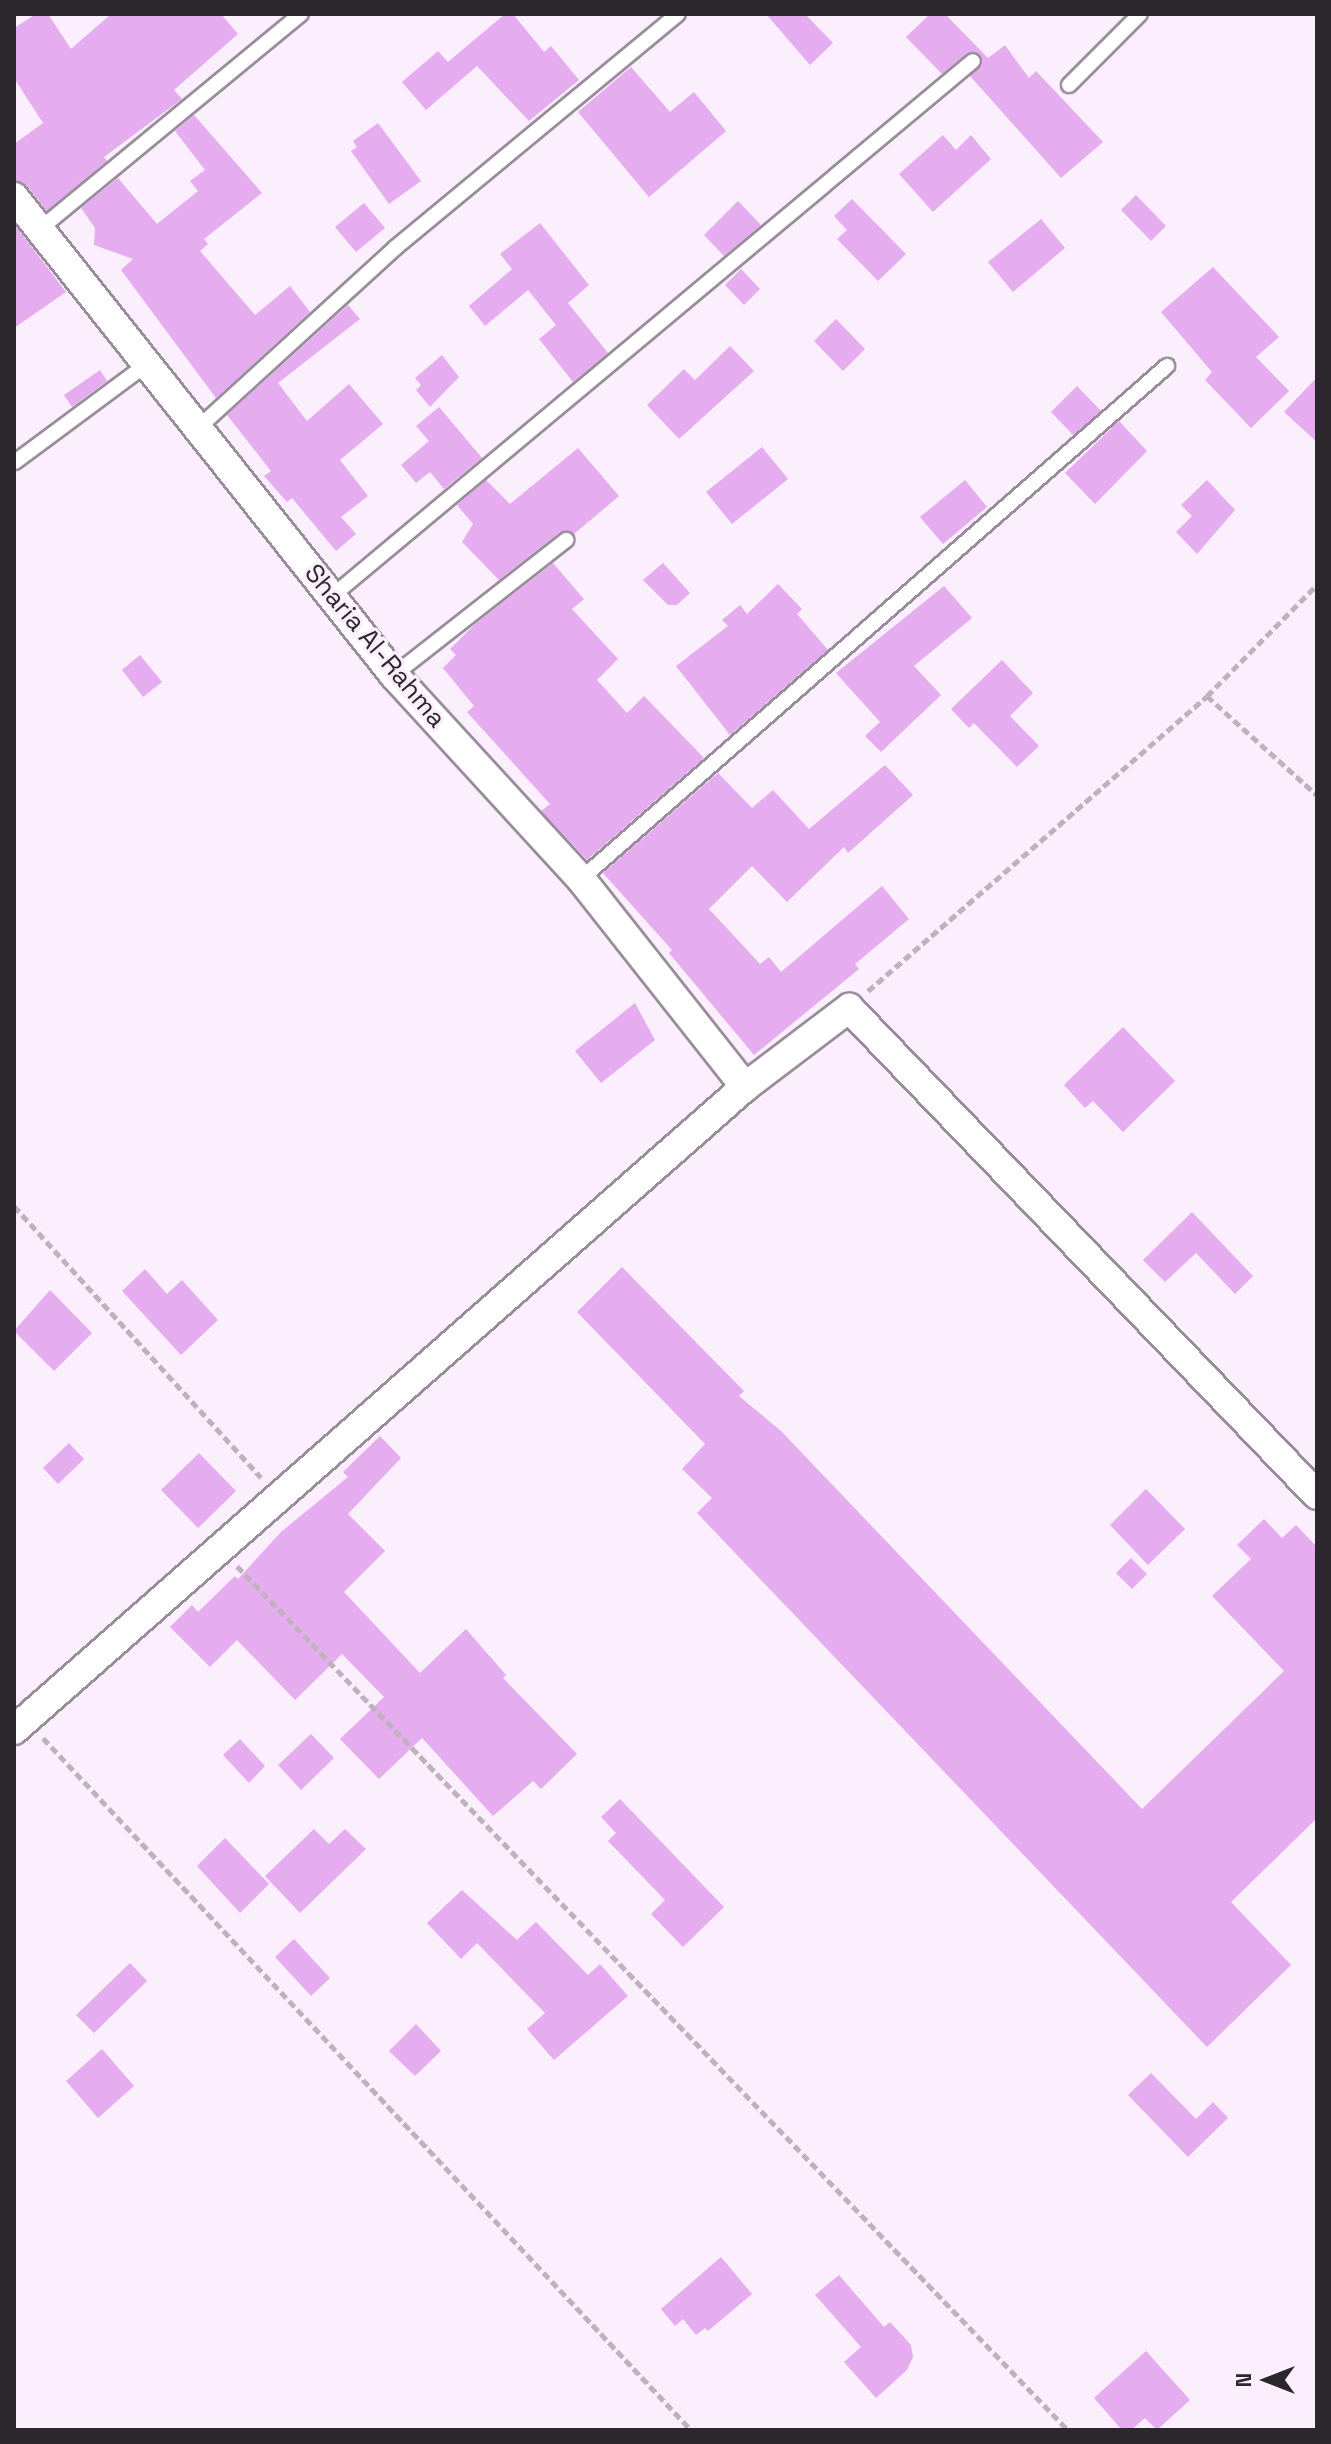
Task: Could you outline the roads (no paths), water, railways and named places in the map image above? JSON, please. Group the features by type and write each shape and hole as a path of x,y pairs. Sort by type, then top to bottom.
{"street":[{"name":"Sharia Al-Rahma","path":"14,197 394,675 581,879 745,1087"},
{"path":"20,1724 222,1551 745,1087 849,1008 1317,1495"}],"lane":[{"path":"40,229 301,14"},
{"path":"198,428 395,248 678,14"},
{"path":"1069,85 1140,14"},
{"path":"331,597 973,61"},
{"path":"15,462 147,364"},
{"path":"581,879 1167,366"},
{"path":"394,675 566,540"}]}
